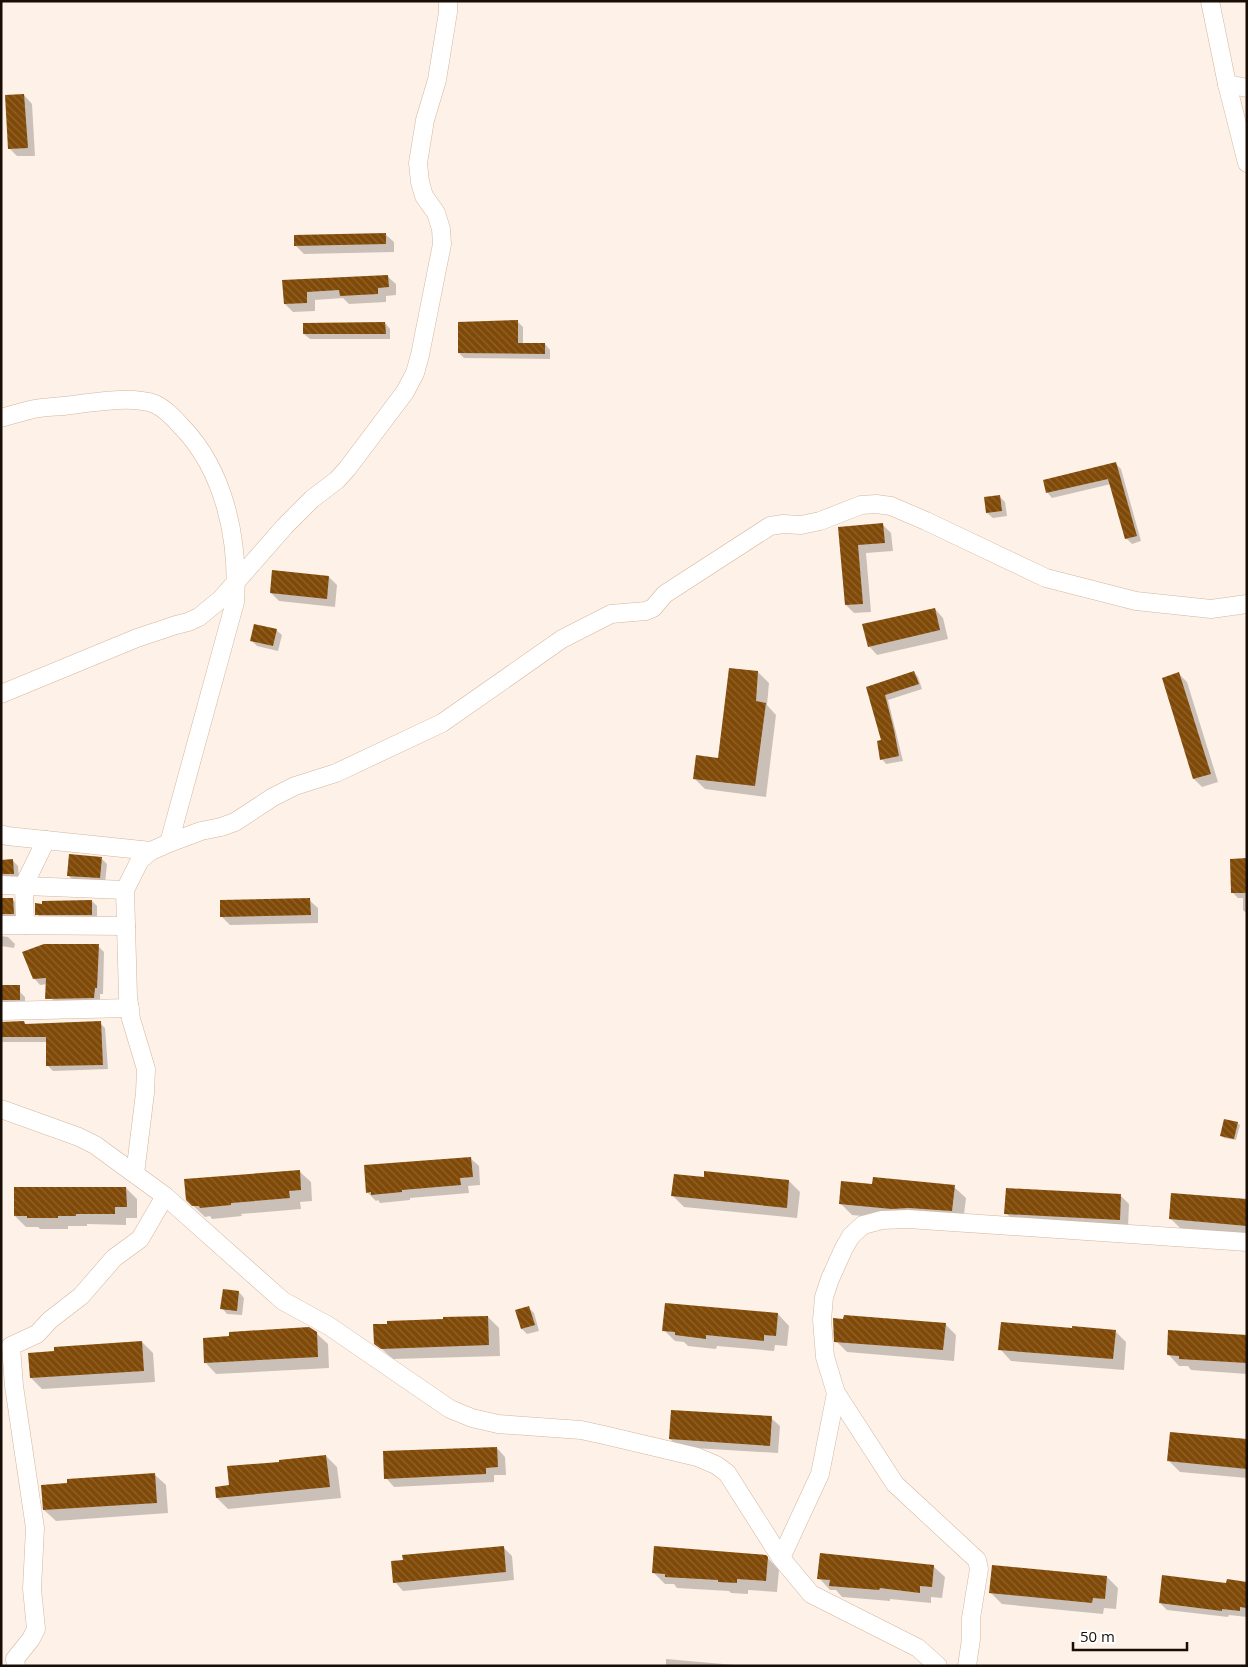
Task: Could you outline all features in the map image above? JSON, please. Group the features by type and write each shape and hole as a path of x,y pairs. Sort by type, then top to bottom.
{"street":[{"path":"1,694 137,638 199,617 220,600 285,526 312,499 337,480 406,392 415,373 442,244 441,229 436,213 424,196 418,163 425,120 437,80 448,12 448,1"},
{"path":"1210,1 1247,163"},
{"path":"1228,84 1247,88"},
{"path":"1,418 31,410 107,401 137,401 156,405 173,418 191,436 219,484 234,547 235,602 169,843"},
{"path":"135,1174 146,1069 128,996 125,890 140,860 151,851 169,843 235,822 273,797 295,786 336,773 442,723 562,639 611,614 646,611 653,608 665,594 770,526 783,524 801,525 861,505 891,506 1046,578 1146,602 1211,609 1247,604"},
{"path":"1,834 151,851"},
{"path":"25,925 24,885 46,840"},
{"path":"1,885 125,890"},
{"path":"1,925 126,926"},
{"path":"1,1011 130,1008"},
{"path":"1,1109 79,1137 95,1145 164,1196 284,1301 329,1326 450,1409 472,1418 498,1424 581,1430 697,1457 716,1465 727,1473 781,1558 810,1594 918,1648 938,1666"},
{"path":"16,1666 15,1659 31,1639 36,1629 32,1589 35,1528 14,1386 11,1346 36,1334 50,1320 81,1296 114,1258 140,1239 164,1196"},
{"path":"967,1666 971,1639 971,1618 979,1569 976,1560 895,1484 836,1393 825,1357 822,1320 824,1297 830,1279 851,1236 863,1225 882,1220 908,1219 1247,1242"},
{"path":"781,1558 820,1474 836,1393"}],"building":[{"path":"24,94 28,148 8,149 5,95"},
{"path":"386,233 386,244 294,246 294,235"},
{"path":"388,275 389,287 378,288 378,294 340,296 339,290 307,292 307,303 284,304 282,280"},
{"path":"518,320 518,343 545,343 545,354 458,353 458,322"},
{"path":"385,322 386,334 303,334 303,323"},
{"path":"1116,462 1137,536 1125,539 1108,479 1046,493 1043,480"},
{"path":"1000,495 1002,511 986,513 984,497"},
{"path":"883,523 885,543 858,545 863,604 845,605 838,527"},
{"path":"272,570 329,576 327,599 270,593"},
{"path":"935,608 940,630 868,647 862,624"},
{"path":"254,624 277,629 273,646 250,641"},
{"path":"729,668 758,671 756,701 766,703 755,786 693,779 696,755 718,758"},
{"path":"914,671 919,684 885,695 899,756 880,760 877,741 881,740 866,687"},
{"path":"1179,672 1211,774 1193,779 1162,678"},
{"path":"69,854 102,857 100,878 67,876"},
{"path":"1247,858 1247,893 1231,893 1230,859"},
{"path":"13,859 14,874 1,874 1,860"},
{"path":"1,898 13,898 14,914 1,914"},
{"path":"310,898 311,915 220,917 220,900"},
{"path":"92,900 92,915 35,915 35,903 42,904 42,901"},
{"path":"44,944 99,944 97,988 95,988 94,998 45,999 46,978 33,979 22,952"},
{"path":"2,985 20,985 20,1000 1,1000"},
{"path":"24,1021 25,1024 101,1021 103,1065 46,1066 46,1037 1,1037 1,1022"},
{"path":"1224,1119 1238,1122 1234,1139 1220,1136"},
{"path":"471,1157 473,1177 460,1178 461,1185 402,1190 402,1192 371,1195 371,1192 366,1193 364,1165"},
{"path":"300,1170 301,1190 289,1191 290,1198 231,1203 231,1205 200,1208 199,1206 192,1206 186,1200 184,1179"},
{"path":"704,1171 789,1180 787,1208 671,1196 674,1174 704,1177"},
{"path":"873,1177 955,1185 952,1211 909,1208 892,1209 839,1204 841,1181 872,1184"},
{"path":"14,1187 126,1187 127,1207 115,1207 115,1214 76,1214 76,1216 58,1216 58,1218 14,1216"},
{"path":"1006,1188 1121,1194 1120,1220 1004,1214"},
{"path":"1171,1193 1247,1199 1247,1226 1169,1219"},
{"path":"223,1289 239,1291 237,1311 220,1309"},
{"path":"665,1303 778,1313 776,1336 764,1335 764,1341 706,1335 706,1339 675,1335 675,1332 662,1331"},
{"path":"529,1306 535,1325 521,1329 515,1310"},
{"path":"844,1315 946,1323 943,1350 834,1342 833,1318 843,1319"},
{"path":"488,1316 489,1345 381,1349 374,1344 373,1324 387,1324 387,1321 443,1319 443,1317"},
{"path":"1001,1322 1116,1330 1113,1359 998,1350"},
{"path":"309,1327 317,1332 318,1357 204,1363 203,1338 229,1336 229,1332"},
{"path":"1168,1330 1247,1335 1247,1363 1179,1359 1179,1356 1167,1355"},
{"path":"142,1341 144,1371 30,1378 28,1353 54,1351 54,1347"},
{"path":"671,1410 772,1416 770,1446 669,1439"},
{"path":"1170,1432 1247,1439 1247,1469 1167,1461"},
{"path":"497,1447 498,1467 486,1468 486,1474 384,1479 383,1451"},
{"path":"326,1455 330,1487 216,1498 215,1487 229,1485 227,1466 279,1462 279,1460"},
{"path":"155,1473 157,1503 43,1510 41,1485 67,1483 67,1479"},
{"path":"504,1546 506,1572 393,1583 391,1561 403,1560 402,1555"},
{"path":"654,1546 766,1555 768,1557 766,1581 737,1579 737,1583 718,1582 718,1580 665,1577 665,1574 652,1573"},
{"path":"820,1553 934,1565 932,1587 920,1586 920,1593 880,1588 879,1590 829,1586 830,1580 817,1579"},
{"path":"992,1565 1107,1576 1105,1599 1093,1598 1092,1603 989,1593"},
{"path":"1162,1575 1226,1583 1227,1579 1247,1582 1247,1608 1240,1607 1240,1611 1222,1609 1222,1611 1159,1603"}]}
